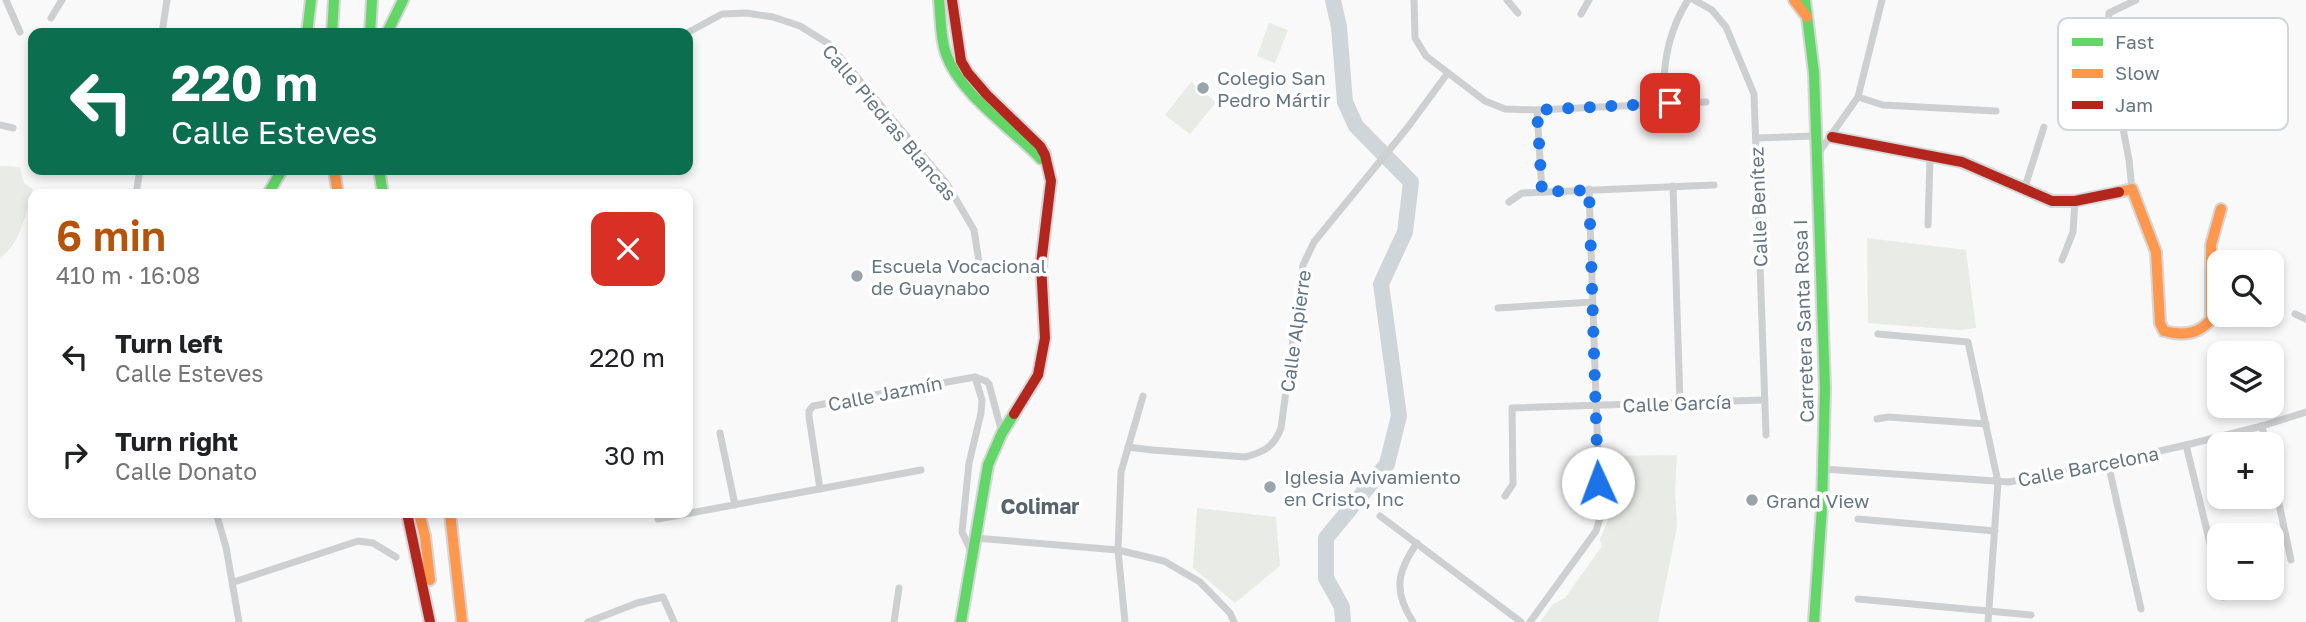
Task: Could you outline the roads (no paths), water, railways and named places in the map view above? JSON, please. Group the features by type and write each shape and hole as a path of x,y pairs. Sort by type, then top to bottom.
{"main road":[{"path":"308,28 311,0"},
{"path":"332,28 334,0"},
{"path":"370,28 372,0"},
{"path":"389,28 403,0"},
{"path":"939,0 945,52 954,71 1047,166"},
{"path":"952,0 960,60 964,68 1040,146 1051,181 1041,264 1045,338 1043,356 1038,375 1002,433 988,465 961,622"},
{"name":"Carretera Santa Rosa I","path":"1803,4 1814,72 1825,388 1814,622"},
{"path":"1832,137 1962,162 2052,201 2075,201 2132,189 2157,251 2160,323 2164,331 2173,334 2196,333 2206,327 2211,318 2211,245 2221,209"},
{"path":"408,518 432,622"},
{"path":"420,518 425,536 432,622"},
{"path":"451,518 462,622"}],"street":[{"path":"6,0 20,32"},
{"path":"51,18 62,0"},
{"path":"163,28 167,0"},
{"path":"1414,0 1415,38 1426,56 1485,101 1505,109 1537,110 1706,102"},
{"path":"1507,0 1518,13"},
{"path":"1581,14 1589,0"},
{"path":"1664,103 1665,55 1679,13 1688,0"},
{"name":"Calle Benítez","path":"1694,0 1712,9 1726,27 1754,94 1766,435"},
{"path":"1815,158 1858,97 1882,0"},
{"path":"2108,18 2109,13 2136,0"},
{"name":"Calle Piedras Blancas","path":"693,30 722,14 746,13 773,17 800,26 829,44 947,184 974,230 979,262"},
{"name":"Calle Alpierre","path":"1128,447 1245,457 1258,454 1276,441 1281,428 1303,265 1314,242 1408,127 1447,74"},
{"path":"1858,97 1883,104 1996,111"},
{"path":"1537,110 1542,192"},
{"path":"0,125 13,128"},
{"path":"2024,190 2044,127"},
{"path":"2122,130 2132,189"},
{"path":"1756,138 1815,136"},
{"path":"1928,225 1930,157"},
{"path":"1508,202 1522,193 1714,184"},
{"path":"1673,186 1680,402"},
{"path":"1530,622 1596,531 1600,518 1589,190"},
{"path":"2062,260 2073,232 2075,201"},
{"path":"1498,308 1592,302"},
{"path":"2295,314 2306,319"},
{"path":"1878,334 1968,342 1998,482 1988,622"},
{"path":"975,377 989,384 1002,433"},
{"path":"972,553 962,532 969,463 981,412 982,400 975,377"},
{"name":"Calle Jazmín","path":"820,489 810,407 975,377"},
{"path":"1125,622 1118,550 1121,472 1143,396"},
{"name":"Calle García","path":"1505,496 1513,484 1512,408 1764,400"},
{"name":"Calle Barcelona","path":"1823,469 1998,482 2025,479 2186,445 2306,412"},
{"path":"1877,419 1888,417 1986,424"},
{"path":"2262,426 2263,432"},
{"path":"720,433 735,505"},
{"path":"2186,445 2207,531"},
{"path":"2108,463 2141,609"},
{"path":"693,513 921,470"},
{"path":"2280,509 2291,560"},
{"path":"1380,516 1521,622"},
{"path":"217,518 234,582 239,622"},
{"path":"658,519 664,518"},
{"path":"1858,519 1995,531"},
{"path":"975,538 1118,550 1164,561 1200,582 1230,613 1234,622"},
{"path":"234,582 358,541 373,543 396,558"},
{"path":"1413,622 1405,609 1400,589 1404,562 1417,542"},
{"path":"894,622 899,588"},
{"path":"588,622 637,603 663,597 674,622"},
{"path":"1858,599 2032,615"}],"waterway":[{"path":"1333,0 1339,27 1345,102 1356,126 1411,182 1405,232 1381,284 1399,416 1387,464 1326,538 1326,578 1342,607 1343,622"}],"place":[{"name":"Colegio San Pedro Mártir","path":"1203,88"},
{"name":"Escuela Vocacional de Guaynabo","path":"857,276"},
{"name":"Iglesia Avivamiento en Cristo, Inc","path":"1270,487"},
{"name":"Grand View","path":"1752,500"}],"district":[{"name":"Colimar","path":"1040,506"}]}
